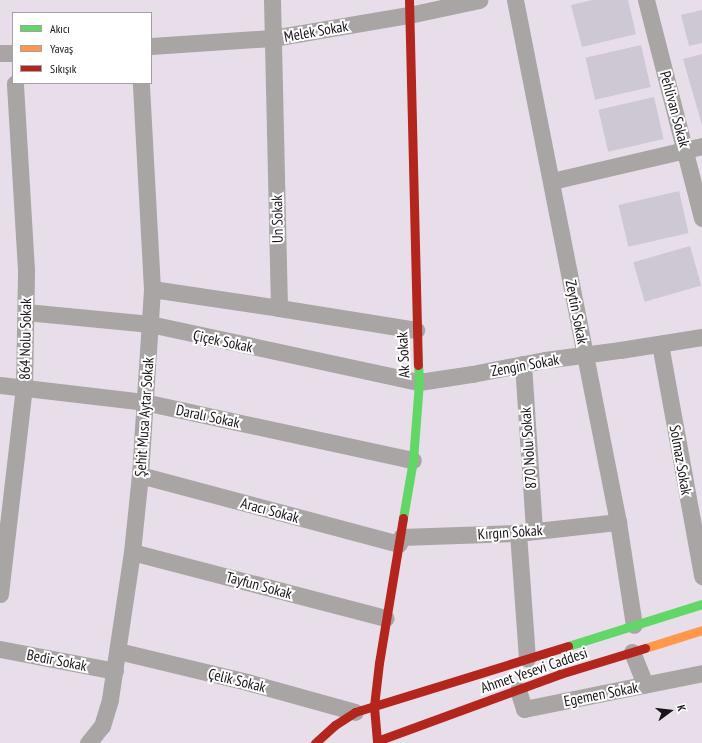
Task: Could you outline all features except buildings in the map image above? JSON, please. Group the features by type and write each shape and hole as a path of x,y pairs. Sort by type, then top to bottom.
{"main road":[{"name":"Ak Sokak","path":"376,742 374,706 379,663 413,460 419,382 416,330 409,8"},
{"name":"Ahmet Yesevi Caddesi","path":"316,743 335,725 355,712 702,604"},
{"name":"Ahmet Yesevi Caddesi","path":"376,742 560,674 702,630"}],"street":[{"name":"Un Sokak","path":"272,0 279,308"},
{"name":"Melek Sokak","path":"152,46 273,38 409,8 478,0"},
{"name":"Zeytin Sokak","path":"515,0 552,181 618,522 634,625"},
{"name":"Pehlivan Sokak","path":"646,0 686,150 702,217"},
{"path":"0,53 12,53"},
{"name":"864 Nolu Sokak","path":"0,594 24,388 26,270 15,84"},
{"name":"Şehit Musa Aytar Sokak","path":"88,743 102,726 110,699 132,552 140,475 152,289 141,84"},
{"path":"552,181 702,146"},
{"path":"152,289 416,330"},
{"name":"Çiçek Sokak","path":"26,312 150,324 419,382"},
{"name":"Zengin Sokak","path":"419,382 523,364 702,337"},
{"name":"Solmaz Sokak","path":"660,344 702,576"},
{"name":"870 Nolu Sokak","path":"523,364 527,659"},
{"name":"Daralı Sokak","path":"0,385 144,402 413,460"},
{"name":"Aracı Sokak","path":"140,475 400,540"},
{"name":"Kırgın Sokak","path":"400,540 526,532 618,522"},
{"name":"Tayfun Sokak","path":"132,552 386,618"},
{"name":"Bedir Sokak","path":"0,649 114,670"},
{"name":"Çelik Sokak","path":"118,651 247,682 355,712"},
{"path":"632,652 645,685"},
{"name":"Egemen Sokak","path":"518,690 524,709 702,673"}],"traffic: fast":[{"path":"403,518 413,460 419,382 418,365"},
{"path":"568,646 702,604"}],"traffic: slow":[{"path":"645,648 702,630"}],"traffic: jam":[{"path":"409,0 418,365"},
{"path":"377,741 374,706 379,663 403,518"},
{"path":"315,743 335,725 355,712 568,646"},
{"path":"377,741 560,674 645,648"}]}
